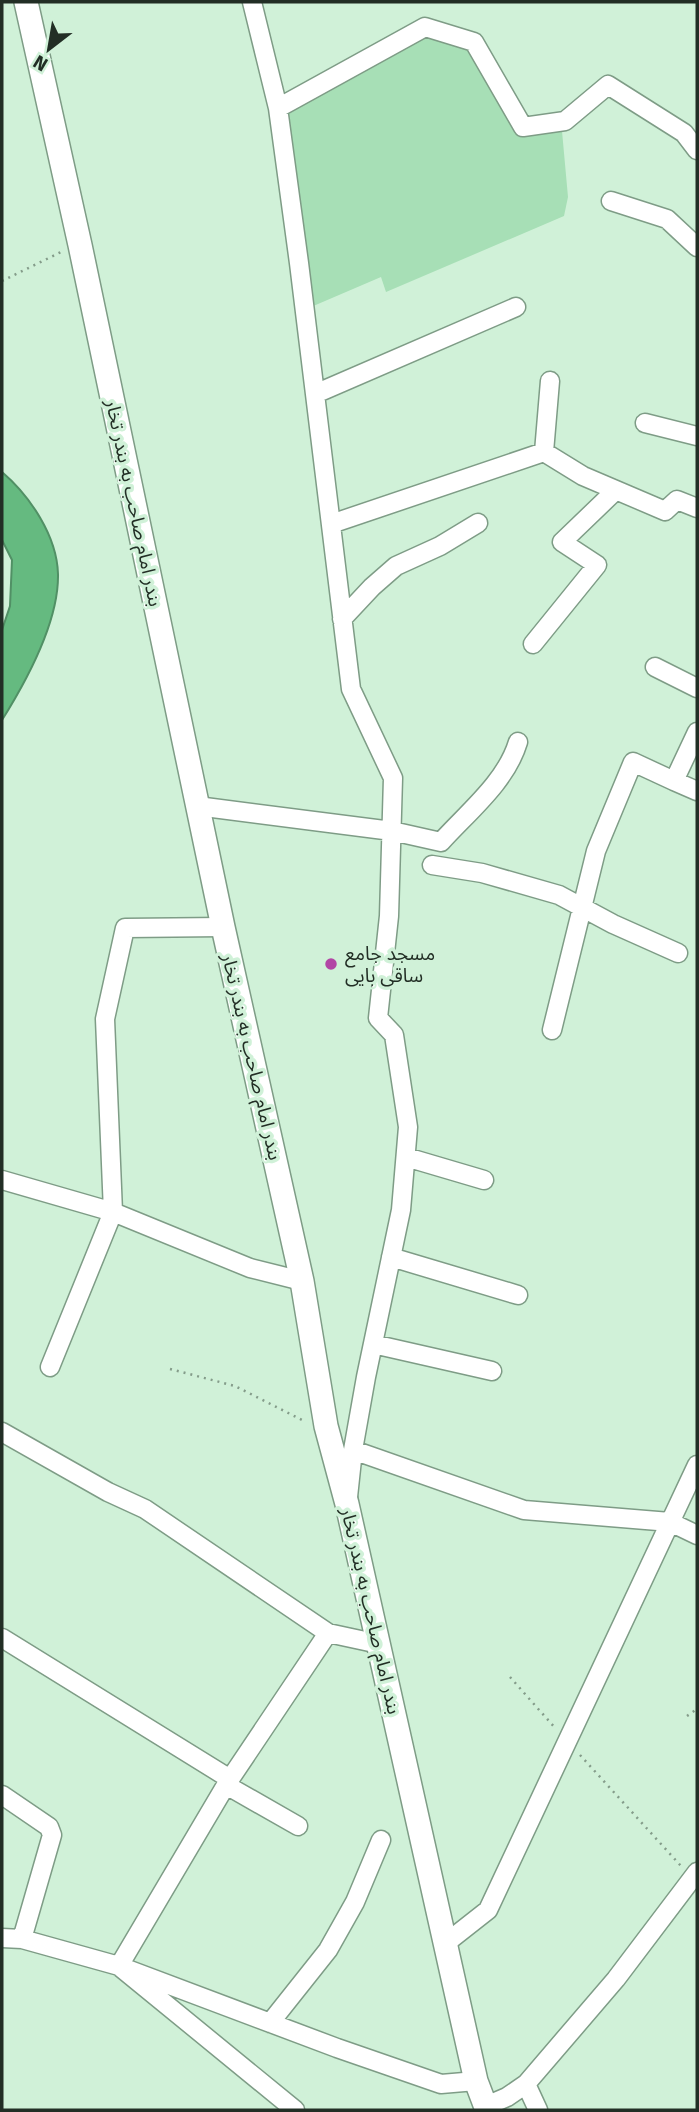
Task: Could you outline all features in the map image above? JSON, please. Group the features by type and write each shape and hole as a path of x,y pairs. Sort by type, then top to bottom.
{"main road":[{"name":"بندر امام صاحب به بندر تخار","path":"26,2 80,245 223,927 302,1282 326,1426 347,1504 476,2081 486,2108"}],"street":[{"path":"252,2 278,108 351,690 393,778 389,916 378,1018 394,1035 408,1127 401,1210 353,1450 347,1504"},
{"path":"278,108 425,27 474,42 523,127 565,121 608,85 684,133 697,150"},
{"path":"611,201 667,219 697,247"},
{"path":"315,394 516,307"},
{"path":"544,452 550,381"},
{"path":"645,423 697,436"},
{"path":"331,524 544,452"},
{"path":"544,452 583,476 665,511 677,500 697,508"},
{"path":"533,644 597,565 562,542 615,491"},
{"path":"342,619 396,566 440,546 478,523"},
{"path":"655,667 697,688"},
{"path":"674,781 697,732"},
{"path":"197,806 392,831 440,842 495,783 513,759 518,742"},
{"path":"552,1030 596,851 634,762 697,791"},
{"path":"432,865 482,873 559,895 613,924 678,953"},
{"path":"50,1367 113,1212 106,1019 125,928 223,927"},
{"path":"406,1157 484,1180"},
{"path":"2,1180 113,1212 250,1268 302,1282"},
{"path":"391,1257 518,1295"},
{"path":"373,1344 492,1371"},
{"path":"2,1432 108,1492 145,1509 328,1633 379,1644"},
{"path":"353,1450 524,1510 670,1522 697,1535"},
{"path":"446,1943 488,1910 697,1465"},
{"path":"119,1966 228,1782 328,1633"},
{"path":"2,1638 298,1826"},
{"path":"2,1795 49,1826 52,1835 22,1939"},
{"path":"270,2023 328,1950 355,1902 381,1840"},
{"path":"486,2108 526,2084 616,1979 695,1875"},
{"path":"2,1938 22,1939 119,1966 442,2084 476,2081"},
{"path":"119,1966 295,2110"},
{"path":"526,2084 538,2110"}],"path":[{"path":"2,281 55,254 80,245"},
{"path":"170,1369 235,1386 309,1423 326,1426"},
{"path":"510,1677 695,1875"},
{"path":"687,1716 697,1709"}],"shaded area":[{"path":"424,32 473,47 515,133 561,120 568,197 564,216 386,292 381,277 311,307 282,109"},
{"path":"2,472 32,505 40,518 53,545 58,574 53,611 40,650 2,720 2,630 10,606 12,560 2,540"}],"place":[{"name":"مسجد جامع ساقی بایی","path":"331,964"}]}
